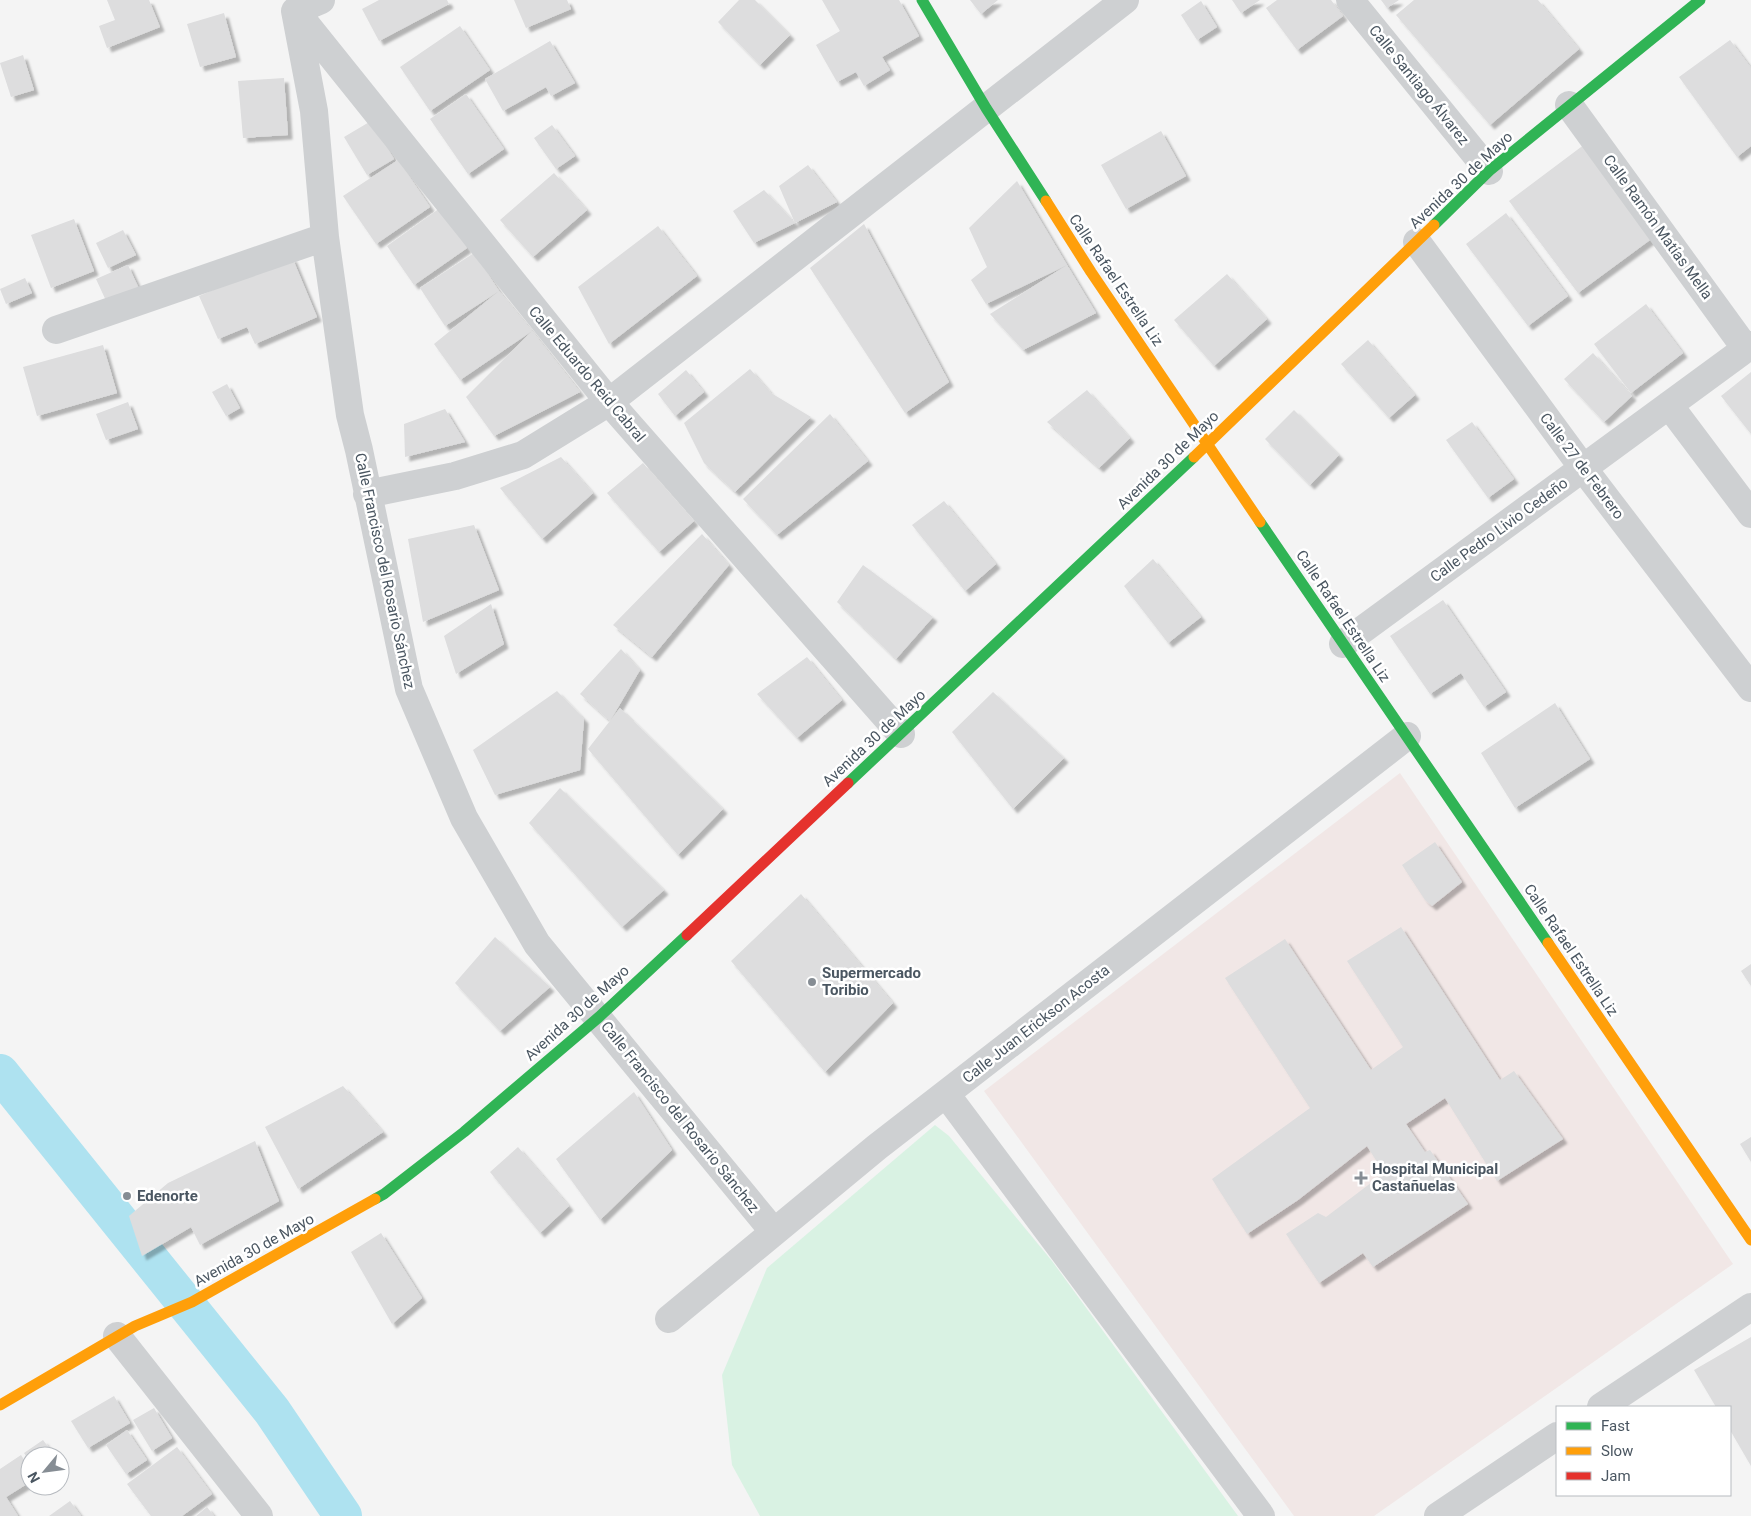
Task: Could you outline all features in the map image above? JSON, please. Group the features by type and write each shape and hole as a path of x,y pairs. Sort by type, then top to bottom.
{"main road":[{"name":"Calle Rafael Estrella Liz","path":"922,0 986,108 1092,272 1343,644 1751,1240"},
{"name":"Avenida 30 de Mayo","path":"0,1405 126,1331 192,1302 384,1194 464,1132 599,1017 901,734 1208,443 1489,171 1569,104 1700,0"}],"street":[{"path":"293,6 320,0"},
{"path":"368,494 455,476 523,455 608,402 1125,0"},
{"name":"Calle Santiago Álvarez","path":"1350,0 1489,171"},
{"name":"Calle Francisco del Rosario Sánchez","path":"293,6 314,111 325,237 350,414 409,689 464,818 537,944 774,1232"},
{"name":"Calle Eduardo Reid Cabral","path":"293,6 608,402 901,734"},
{"name":"Calle Ramón Matías Mella","path":"1569,104 1749,347"},
{"path":"56,330 325,237"},
{"name":"Calle 27 de Febrero","path":"1417,242 1583,468 1751,688"},
{"name":"Calle Pedro Livio Cedeño","path":"1343,644 1749,347"},
{"path":"1670,405 1751,514"},
{"name":"Calle Juan Erickson Acosta","path":"670,1319 774,1232 946,1094 1407,736"},
{"path":"946,1094 1260,1516"},
{"path":"1601,1406 1751,1306"},
{"path":"126,1331 259,1516"},
{"path":"1438,1516 1556,1437"}],"shaded area":[{"name":"Hospital Municipal Castañuelas","path":"1400,773 1733,1264 1374,1516 1294,1516 984,1091"}],"green space":[{"path":"935,1125 949,1136 1052,1261 1238,1516 760,1516 732,1465 722,1375 767,1268"}],"building":[{"path":"107,0 149,0 160,27 107,48 99,26 115,20"},
{"path":"379,0 447,0 449,4 379,41 362,9"},
{"path":"514,0 567,0 571,9 526,28"},
{"path":"739,0 755,0 790,35 760,65 718,22"},
{"path":"822,0 899,0 919,36 882,57 890,70 864,86 856,72 837,82 816,45 840,31"},
{"path":"970,0 998,0 981,14"},
{"path":"1232,0 1260,0 1241,13"},
{"path":"1277,0 1331,0 1343,16 1297,50 1266,8"},
{"path":"1381,0 1399,0 1387,8"},
{"path":"1414,0 1538,0 1579,49 1490,125 1396,15"},
{"path":"1201,1 1217,27 1197,40 1181,15"},
{"path":"224,13 236,57 200,67 187,24"},
{"path":"460,26 490,70 430,111 400,67"},
{"path":"1730,40 1751,68 1751,146 1737,157 1679,77"},
{"path":"550,41 575,83 551,96 546,87 503,111 485,79"},
{"path":"23,55 34,90 11,97 0,63"},
{"path":"284,78 288,135 243,138 238,81"},
{"path":"466,94 504,149 468,174 430,119"},
{"path":"371,121 394,159 367,175 344,137"},
{"path":"552,125 575,156 556,169 534,138"},
{"path":"1161,131 1186,176 1126,209 1101,165"},
{"path":"1585,144 1654,237 1578,293 1509,201"},
{"path":"398,160 430,207 376,244 343,196"},
{"path":"808,165 837,202 795,223 779,186"},
{"path":"554,173 587,210 533,257 500,220"},
{"path":"1017,181 1067,265 986,304 971,280 987,267 969,228"},
{"path":"764,190 795,223 754,243 733,211"},
{"path":"440,208 467,248 414,285 387,246"},
{"path":"1506,213 1568,296 1528,326 1466,244"},
{"path":"74,219 94,271 51,288 31,235"},
{"path":"864,224 949,382 905,413 810,268"},
{"path":"658,226 697,276 609,344 578,287"},
{"path":"123,230 136,255 108,268 96,243"},
{"path":"474,253 499,291 445,326 420,288"},
{"path":"292,257 317,317 255,344 247,327 218,339 199,296"},
{"path":"128,265 140,291 108,305 96,279"},
{"path":"1067,265 1096,313 1023,350 990,314"},
{"path":"1227,274 1267,319 1214,366 1174,320"},
{"path":"25,278 32,293 6,304 0,289"},
{"path":"499,291 532,331 460,380 434,344"},
{"path":"1646,304 1683,353 1631,393 1594,344"},
{"path":"532,331 580,392 494,436 466,397"},
{"path":"1368,340 1415,395 1389,418 1341,364"},
{"path":"103,345 117,393 37,416 23,367"},
{"path":"1593,353 1632,396 1604,422 1564,379"},
{"path":"750,369 771,393 811,417 735,492 704,463 684,423"},
{"path":"686,370 704,392 675,416 658,394"},
{"path":"1751,372 1751,434 1721,396"},
{"path":"227,384 240,408 226,416 212,392"},
{"path":"1087,390 1130,438 1099,468 1047,422"},
{"path":"128,402 138,429 106,440 96,414"},
{"path":"445,409 465,442 405,457 404,424"},
{"path":"1294,410 1339,455 1310,485 1265,439"},
{"path":"830,414 868,461 777,535 743,499"},
{"path":"1472,422 1514,479 1488,498 1446,440"},
{"path":"561,457 593,493 542,539 500,488"},
{"path":"643,463 694,521 659,552 607,493"},
{"path":"944,501 996,564 965,591 912,525"},
{"path":"474,525 499,590 423,622 408,539"},
{"path":"702,534 729,565 652,657 613,625"},
{"path":"1153,559 1201,617 1168,643 1124,586"},
{"path":"863,565 933,617 896,659 837,602"},
{"path":"1443,600 1506,692 1484,707 1461,673 1430,694 1390,636"},
{"path":"491,604 504,644 456,674 444,636"},
{"path":"621,649 640,670 610,721 580,694"},
{"path":"807,657 842,700 797,738 757,694"},
{"path":"557,691 584,719 580,770 495,795 473,750"},
{"path":"993,692 1064,758 1013,809 952,732"},
{"path":"1555,703 1590,759 1515,808 1481,753"},
{"path":"620,708 723,809 678,855 588,749"},
{"path":"560,788 664,890 622,927 529,823"},
{"path":"1435,842 1462,882 1432,906 1425,900 1402,865"},
{"name":"Supermercado Toribio","path":"801,894 893,1003 825,1072 731,961"},
{"name":"Hospital Municipal Castañuelas","path":"1401,927 1500,1080 1514,1071 1563,1139 1497,1181 1445,1098 1406,1124 1425,1152 1430,1150 1468,1204 1373,1267 1363,1253 1319,1283 1286,1234 1318,1213 1326,1217 1384,1173 1367,1146 1298,1200 1247,1234 1212,1179 1310,1108 1225,978 1285,939 1371,1070 1403,1047 1347,961"},
{"path":"495,937 550,987 500,1031 455,983"},
{"path":"1751,964 1751,986 1741,971"},
{"path":"343,1086 383,1132 298,1189 265,1127"},
{"path":"634,1092 672,1150 600,1220 556,1159"},
{"path":"1751,1137 1751,1162 1740,1144"},
{"path":"255,1141 279,1201 200,1245 191,1227 142,1256 129,1216 168,1183"},
{"path":"518,1147 569,1206 540,1233 490,1172"},
{"path":"381,1233 422,1298 392,1324 351,1252"},
{"path":"1751,1337 1751,1466 1731,1432 1731,1406 1715,1406 1694,1370"},
{"path":"114,1396 130,1423 88,1448 71,1421"},
{"path":"154,1408 172,1438 152,1451 133,1420"},
{"path":"127,1430 147,1460 126,1474 106,1445"},
{"path":"43,1440 48,1446 34,1446"},
{"path":"177,1447 212,1494 182,1516 151,1516 127,1484"},
{"path":"20,1456 20,1488 6,1497 18,1516 0,1516 0,1469"},
{"path":"70,1501 81,1516 49,1516"},
{"path":"207,1507 214,1516 196,1516"}],"waterway":[{"path":"0,1073 272,1411 343,1516"}],"traffic: fast":[{"path":"922,0 986,108 1046,201"},
{"path":"1434,225 1489,171 1700,0"},
{"path":"848,783 1194,457"},
{"path":"1260,522 1548,943"},
{"path":"375,1199 464,1132 599,1017 687,935"}],"traffic: slow":[{"path":"1046,201 1091,272 1260,522"},
{"path":"1194,457 1434,225"},
{"path":"1548,943 1751,1240"},
{"path":"0,1405 135,1326 192,1302 375,1199"}],"traffic: jam":[{"path":"687,935 848,783"}],"place":[{"name":"Supermercado Toribio","path":"812,982"},
{"name":"Hospital Municipal Castañuelas","path":"1361,1178"},
{"name":"Edenorte","path":"127,1196"}]}
